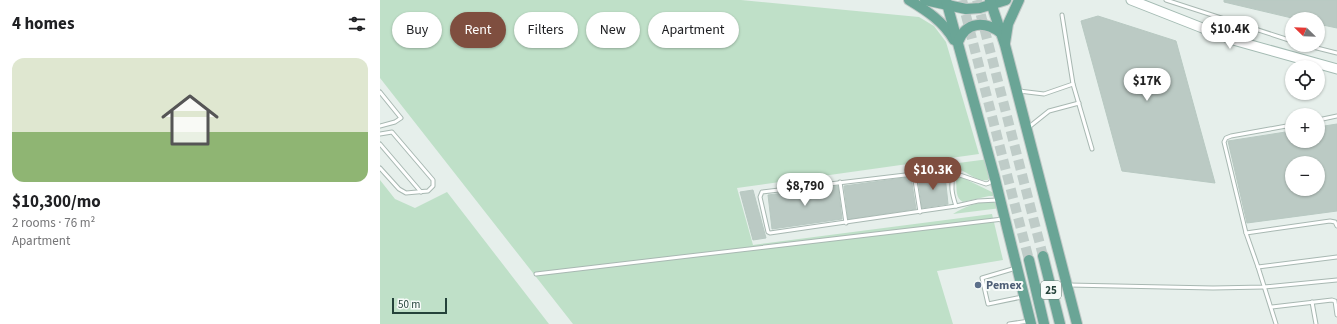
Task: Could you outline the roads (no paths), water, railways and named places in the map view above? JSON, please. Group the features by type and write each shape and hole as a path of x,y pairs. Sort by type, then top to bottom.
{"main road":[{"path":"908,0 938,20 959,46"},
{"path":"925,0 947,3 966,9 973,9 991,2 1006,0"},
{"path":"1005,45 1008,24 1019,0"},
{"path":"991,2 1005,45 1077,324"},
{"path":"947,3 994,176 1016,268 1031,322"},
{"path":"959,46 960,36 965,30 978,24 993,27 1001,33"},
{"name":"25","path":"1043,256 1060,324"},
{"name":"25","path":"1029,260 1044,324"}],"street":[{"path":"1131,0 1228,38 1337,69"}],"lane":[{"path":"1166,0 1285,39"},
{"path":"1062,15 1074,84 1092,149"},
{"path":"1325,50 1337,53"},
{"path":"1016,91 1044,94 1074,84"},
{"path":"380,92 401,118 395,122 380,126"},
{"path":"1026,129 1049,111 1079,103"},
{"path":"1325,119 1337,116"},
{"path":"1276,324 1272,307 1246,233 1224,142 1228,137 1285,126"},
{"path":"380,134 392,132 433,180 433,186 428,191 406,193 399,189 380,168"},
{"path":"380,144 421,192"},
{"path":"994,176 987,184 954,173 939,171 762,192 760,197 768,232 770,233 920,212 978,201 993,199 1000,200"},
{"path":"954,173 951,186 956,206"},
{"path":"914,174 920,212"},
{"path":"840,182 846,223"},
{"path":"536,274 1004,219"},
{"path":"1246,233 1330,220 1335,222 1337,226"},
{"path":"1258,267 1337,257"},
{"path":"1016,268 982,278 988,304 1024,297"},
{"path":"1067,284 1214,288 1264,287 1337,280"},
{"path":"1272,307 1333,300 1335,301 1337,315"},
{"path":"1312,302 1316,324"},
{"path":"1009,324 1031,322"}],"tunnel":[{"path":"962,0 1029,260"},
{"path":"977,0 1043,256"}],"place":[{"name":"Pemex","path":"978,285"}]}
